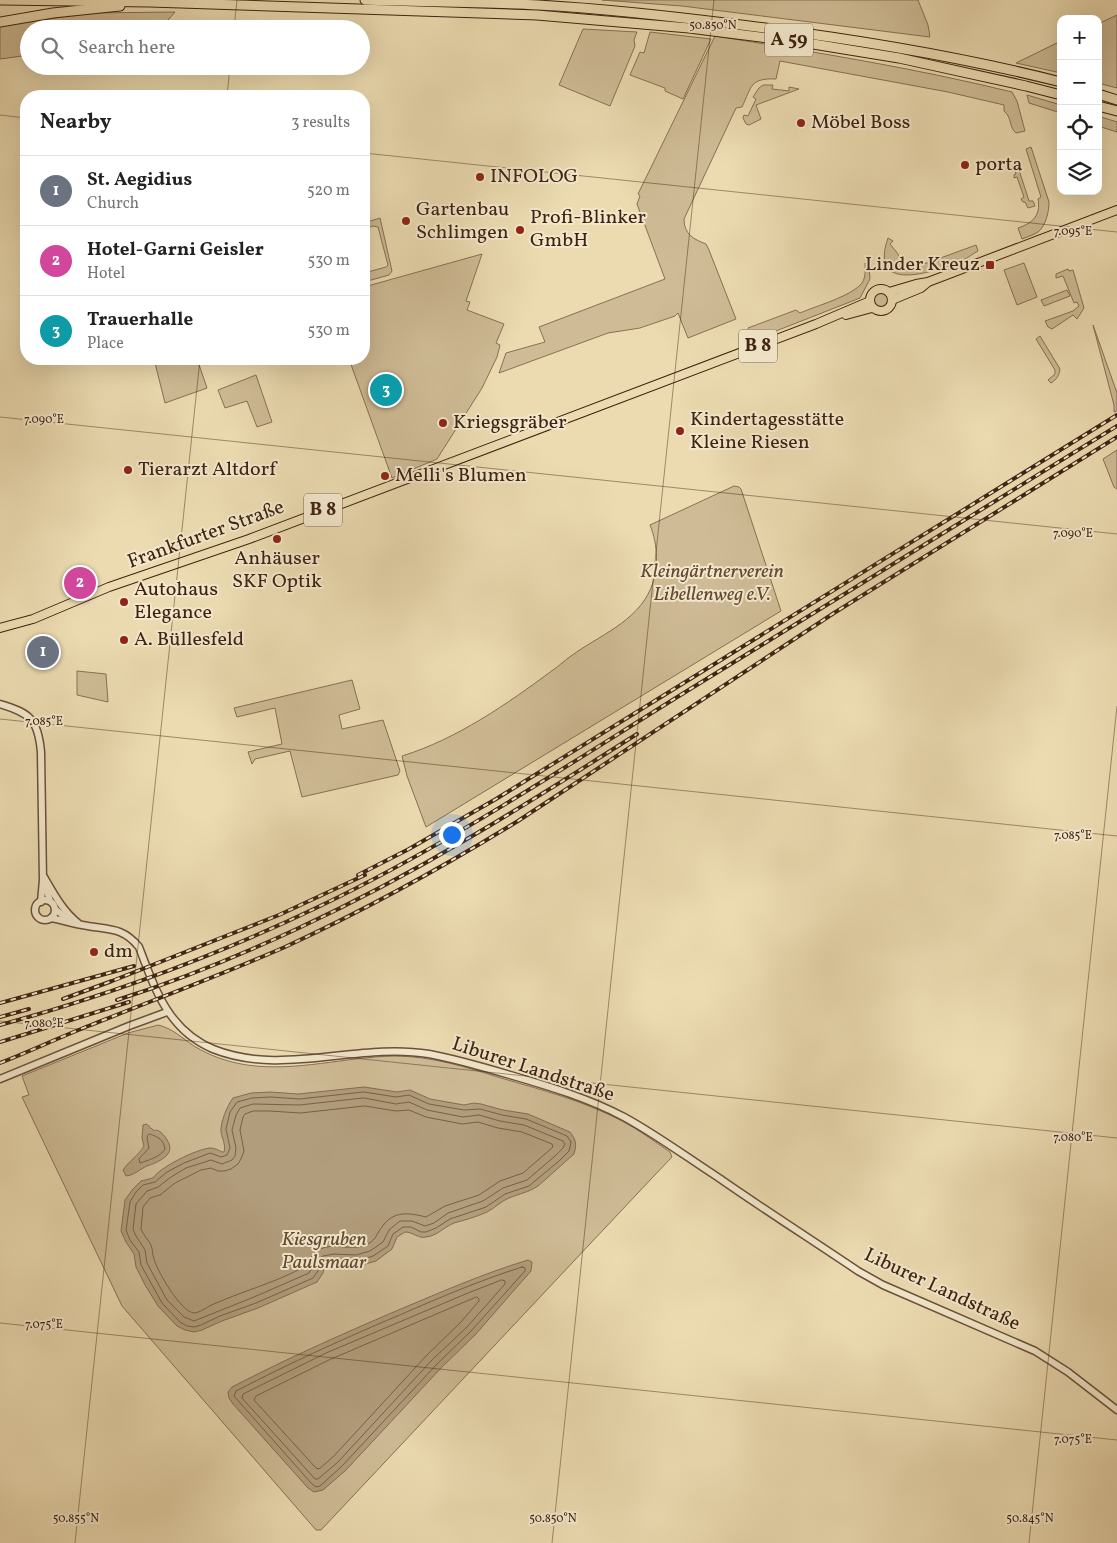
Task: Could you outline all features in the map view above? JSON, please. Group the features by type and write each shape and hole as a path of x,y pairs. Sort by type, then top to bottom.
{"highway":[{"name":"A 59","path":"0,0 150,2 537,15 689,28 816,44 899,58 1057,94"},
{"name":"A 59","path":"364,0 538,5 691,18 819,35 933,54 1057,81"},
{"path":"0,22 53,13 150,2"},
{"path":"1102,92 1117,94"},
{"path":"1102,94 1117,100"},
{"path":"1102,107 1117,112"}],"main road":[{"name":"B 8","path":"891,296 916,284 928,282 1117,210"},
{"name":"B 8","path":"878,289 884,289 891,296 891,306 885,311 877,311 871,304 872,293 878,289"},
{"name":"Frankfurter Straße","path":"0,628 33,618 109,587 249,539 871,304"}],"street":[{"path":"0,704 25,713 32,720 38,732 41,752 43,878 40,902 36,909 38,916 44,920 54,916 55,909 50,901 43,878"},
{"path":"43,878 58,902 81,925"},
{"path":"40,902 50,901"},
{"name":"Liburer Landstraße","path":"55,909 72,923"},
{"name":"Liburer Landstraße","path":"51,918 81,925 114,929 132,939 139,948 167,1012 179,1027 194,1039 212,1048 249,1059 280,1061 380,1052 426,1053 533,1082 605,1108 624,1117 678,1151 858,1271 883,1285 1035,1351 1068,1372 1117,1410"},
{"path":"0,1079 167,1012"}],"green space":[{"path":"602,0 918,0 928,25 930,37 682,6"},
{"path":"175,12 168,20 40,20 89,13"},
{"path":"1117,15 1117,88 1102,84 1102,22"},
{"path":"20,23 20,56 0,59 0,27"},
{"path":"583,29 637,32 634,40 635,46 610,106 559,85"},
{"path":"650,32 711,39 683,99 665,91 665,88 630,75 640,52 644,53"},
{"path":"715,36 827,54 1012,92 1017,101 1025,131 1016,133 1014,131 1007,113 1004,111 1004,105 948,92 780,61 776,79 756,82 750,89 742,107 736,108 684,219 684,224 690,235 706,244 736,319 688,338 678,313 675,316 640,328 608,333 499,373 506,353 545,342 539,327 665,279 637,204 640,196 638,194"},
{"path":"1057,43 1057,72 1016,63"},
{"path":"763,85 773,85 772,89 789,91 789,87 799,89 756,105 761,119 749,125 746,124 743,118 744,115 748,116 756,99 753,97"},
{"path":"1027,95 1057,104 1057,112 1029,103"},
{"path":"1102,117 1117,122 1117,132 1102,127"},
{"path":"1031,147 1049,206 1041,229 1022,239 1018,228 1028,224 1035,218 1039,205 1038,199 1041,197 1026,149"},
{"path":"1019,170 1029,201 1033,201 1035,206 1028,208 1021,199 1024,197 1017,177 1014,178 1015,172"},
{"path":"380,218 392,271 389,275 370,280 370,271 388,265 378,227 370,227 370,221"},
{"path":"888,238 893,241 890,244 898,254 902,266 927,263 976,245 978,251 949,266 921,274 907,275 895,273 887,267 884,256"},
{"path":"482,254 466,301 470,302 467,310 504,324 496,343 500,345 497,357 482,388 437,459 392,478 351,365 370,365 370,285"},
{"path":"865,263 869,267 870,279 860,298 753,340 748,328 796,310 800,313 857,288 864,278"},
{"path":"1024,263 1037,297 1017,305 1004,270"},
{"path":"1068,269 1069,271 1073,270 1084,308 1077,319 1073,315 1052,329 1048,327 1045,321 1073,311 1079,306 1077,302 1074,303 1063,276 1056,278 1056,274"},
{"path":"1067,290 1070,296 1044,306 1041,300"},
{"path":"877,291 885,291 890,296 888,307 877,309 872,304 872,296"},
{"path":"1093,325 1117,393 1117,411 1114,412 1114,405"},
{"path":"1040,336 1060,369 1059,374 1051,383 1048,380 1055,374 1055,370 1036,339"},
{"path":"156,365 199,365 207,388 165,403"},
{"path":"256,375 272,422 257,427 247,401 225,408 218,390"},
{"path":"1117,450 1117,489 1114,487 1103,459"},
{"name":"Kleingärtnerverein Libellenweg e.V.","path":"734,486 741,489 781,611 426,827 407,776 402,756 442,740 481,719 627,619 645,600 654,580 656,565 655,540 650,525"},
{"path":"77,671 106,674 108,702 77,695"},
{"path":"352,680 360,709 339,715 342,729 383,720 400,771 398,775 302,797 290,751 255,759 252,764 248,752 282,744 275,708 237,717 234,708"},
{"name":"Kiesgruben Paulsmaar","path":"158,1025 172,1031 206,1053 247,1065 284,1067 376,1057 408,1056 462,1066 578,1102 608,1114 634,1128 670,1152 672,1157 321,1530 316,1530 122,1306 22,1097 29,1095 22,1076 128,1033"}],"water":[{"path":"364,1087 397,1092 410,1090 430,1099 464,1105 481,1104 528,1114 570,1132 575,1142 574,1154 538,1186 506,1199 487,1212 454,1223 430,1236 421,1237 405,1232 397,1237 392,1249 376,1261 358,1266 328,1266 324,1269 317,1282 202,1330 194,1332 177,1326 158,1306 145,1285 136,1267 134,1254 121,1231 125,1200 133,1189 141,1181 153,1178 179,1159 210,1148 224,1152 221,1132 222,1124 226,1110 233,1098 251,1093 298,1094"},
{"path":"146,1124 164,1135 170,1145 170,1149 161,1160 126,1176 123,1170 144,1146 142,1138 143,1125"},
{"path":"528,1260 532,1262 531,1271 475,1335 441,1368 346,1470 323,1490 314,1492 308,1488 229,1398 228,1392 232,1387 313,1348 445,1291 494,1271"}],"railway":[{"path":"358,875 409,849 496,799 1117,415"},
{"path":"0,1025 122,987 241,942 318,907 413,858 505,804 1117,426"},
{"path":"0,1063 285,947 374,903 461,855 518,821 834,613 1117,437"},
{"path":"117,1000 207,968 340,908 426,863 467,839 637,734"},
{"path":"63,999 279,915 365,875"},
{"path":"0,1003 134,966"},
{"path":"0,1042 129,1002"},
{"path":"0,1017 29,1009"}],"place":[{"name":"Möbel Boss","path":"801,123"},
{"name":"porta","path":"965,165"},
{"name":"INFOLOG","path":"480,177"},
{"name":"Gartenbau Schlimgen","path":"406,221"},
{"name":"Profi-Blinker GmbH","path":"520,230"},
{"name":"Linder Kreuz","path":"990,265"},
{"name":"Trauerhalle","path":"386,390"},
{"name":"Kriegsgräber","path":"443,423"},
{"name":"Kindertagesstätte Kleine Riesen","path":"680,431"},
{"name":"Tierarzt Altdorf","path":"128,470"},
{"name":"Melli's Blumen","path":"385,476"},
{"name":"Anhäuser SKF Optik","path":"277,539"},
{"name":"Hotel-Garni Geisler","path":"80,583"},
{"name":"Autohaus Elegance","path":"124,602"},
{"name":"A. Büllesfeld","path":"124,640"},
{"name":"St. Aegidius","path":"43,652"},
{"name":"dm","path":"94,952"}]}
